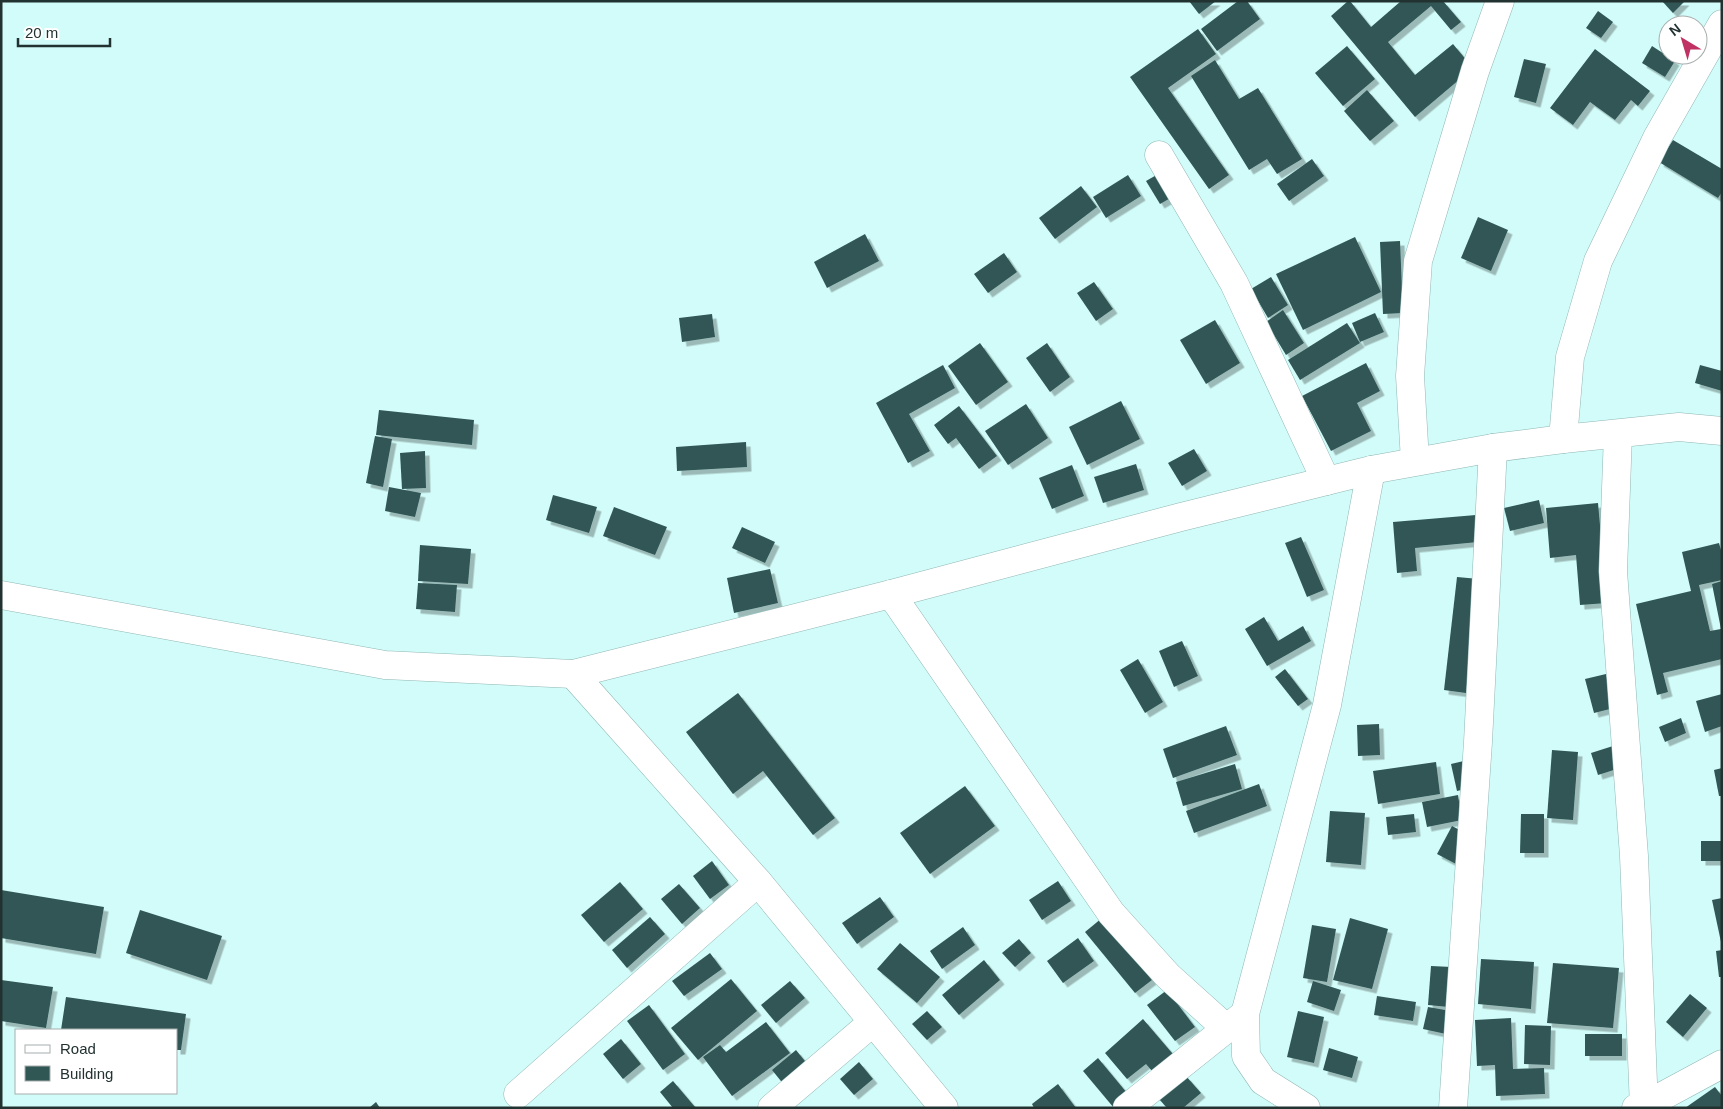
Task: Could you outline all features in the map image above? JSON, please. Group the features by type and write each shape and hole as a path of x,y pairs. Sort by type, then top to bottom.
{"street":[{"path":"1415,462 1410,376 1418,262 1475,71 1500,1"},
{"path":"1563,439 1570,357 1598,261 1657,138 1722,24"},
{"path":"1159,155 1234,283 1326,481"},
{"path":"1,595 385,665 573,674 891,594 1181,517 1371,470 1493,448 1563,439 1679,427 1722,431"},
{"path":"1618,434 1613,572 1634,856 1641,1107 1722,1064"},
{"path":"1453,1108 1478,742 1493,448"},
{"path":"1306,1108 1263,1081 1246,1056 1236,1022 1327,705 1371,470"},
{"path":"891,594 1111,913 1168,976 1236,1022"},
{"path":"573,674 758,882 944,1108"},
{"path":"518,1094 758,882"},
{"path":"772,1108 873,1022"},
{"path":"1127,1108 1236,1022"}],"building":[{"path":"1189,1 1216,1 1199,14"},
{"path":"1238,1 1247,1 1260,19 1217,51 1201,29"},
{"path":"1348,1 1371,27 1401,1 1443,1 1461,22 1451,30 1431,6 1388,42 1415,75 1453,44 1473,68 1415,117 1331,16"},
{"path":"1662,1 1685,1 1673,13"},
{"path":"1598,11 1613,22 1601,38 1586,28"},
{"path":"1198,29 1216,54 1168,88 1229,175 1209,189 1130,77"},
{"path":"1347,46 1375,79 1343,106 1315,73"},
{"path":"1652,46 1658,50 1658,65 1672,65 1665,77 1642,63"},
{"path":"1595,49 1650,91 1638,106 1631,100 1615,120 1590,102 1573,125 1550,108"},
{"path":"1524,59 1546,64 1536,103 1514,97"},
{"path":"1215,60 1239,99 1258,88 1302,159 1277,174 1267,159 1249,170 1191,76"},
{"path":"1367,90 1394,121 1370,141 1344,111"},
{"path":"1673,140 1722,169 1722,192 1718,198 1659,162"},
{"path":"1312,159 1324,176 1289,201 1277,184"},
{"path":"1160,173 1174,196 1160,204 1146,181"},
{"path":"1128,175 1141,196 1106,218 1093,197"},
{"path":"1081,186 1097,207 1055,239 1039,218"},
{"path":"1478,217 1508,230 1491,271 1461,258"},
{"path":"865,234 879,261 827,288 814,262"},
{"path":"1355,237 1381,292 1303,330 1276,274"},
{"path":"1400,241 1403,313 1383,314 1380,242"},
{"path":"1004,253 1017,272 988,293 974,274"},
{"path":"1271,277 1288,305 1268,318 1251,289"},
{"path":"1094,282 1113,309 1096,321 1077,293"},
{"path":"1283,310 1304,343 1286,355 1266,322"},
{"path":"1375,313 1384,332 1360,342 1352,323"},
{"path":"712,314 715,337 682,342 679,318"},
{"path":"1215,320 1240,363 1206,384 1180,340"},
{"path":"1347,323 1360,343 1300,380 1288,360"},
{"path":"980,343 1008,382 976,405 948,366"},
{"path":"1047,343 1070,377 1050,392 1026,358"},
{"path":"1366,363 1380,391 1357,403 1371,431 1331,451 1302,396"},
{"path":"943,365 955,388 909,414 930,451 908,463 876,403"},
{"path":"1700,365 1722,371 1722,391 1695,383"},
{"path":"1121,401 1140,439 1087,465 1069,427"},
{"path":"1026,404 1048,438 1008,465 985,431"},
{"path":"959,406 997,456 979,469 956,438 948,444 934,425"},
{"path":"379,410 474,420 472,445 376,435"},
{"path":"375,436 392,439 383,487 366,483"},
{"path":"746,442 747,467 677,471 676,447"},
{"path":"1194,449 1207,471 1182,486 1168,463"},
{"path":"425,451 426,488 402,489 400,453"},
{"path":"1136,464 1144,490 1103,503 1094,477"},
{"path":"1072,465 1084,496 1052,509 1039,478"},
{"path":"389,487 421,493 415,517 385,511"},
{"path":"553,495 597,507 589,533 546,520"},
{"path":"1539,500 1544,523 1510,531 1504,508"},
{"path":"1598,503 1607,603 1580,605 1576,555 1550,558 1546,508"},
{"path":"614,507 667,527 655,555 603,536"},
{"path":"1476,515 1478,542 1415,548 1417,571 1397,573 1393,522"},
{"path":"742,527 775,542 765,563 732,548"},
{"path":"1301,537 1324,590 1307,597 1285,543"},
{"path":"1719,543 1722,554 1722,580 1699,585 1710,631 1721,629 1712,584 1722,581 1722,659 1663,673 1668,692 1657,695 1636,604 1691,591 1682,552"},
{"path":"420,545 471,549 468,584 418,581"},
{"path":"770,569 778,603 734,613 727,578"},
{"path":"1457,577 1479,579 1466,693 1444,690"},
{"path":"418,583 457,585 455,612 416,609"},
{"path":"1264,617 1278,641 1303,626 1311,641 1267,666 1245,629"},
{"path":"1182,641 1198,676 1174,687 1159,651"},
{"path":"1138,659 1163,702 1145,713 1120,670"},
{"path":"1285,669 1308,699 1298,706 1275,677"},
{"path":"1606,674 1614,708 1594,713 1585,679"},
{"path":"738,693 835,818 813,835 763,771 733,794 686,732"},
{"path":"1722,694 1722,726 1705,732 1696,701"},
{"path":"1681,718 1686,733 1665,742 1659,727"},
{"path":"1379,724 1380,755 1358,756 1357,725"},
{"path":"1226,726 1237,755 1173,778 1163,749"},
{"path":"1613,746 1620,768 1598,775 1591,753"},
{"path":"1552,750 1578,752 1573,820 1547,818"},
{"path":"1468,760 1474,787 1457,791 1451,764"},
{"path":"1436,762 1440,794 1378,804 1373,771"},
{"path":"1235,764 1242,789 1183,806 1176,782"},
{"path":"1722,768 1722,796 1719,796 1714,770"},
{"path":"1259,784 1267,806 1194,833 1186,811"},
{"path":"965,786 995,826 930,874 900,833"},
{"path":"1458,795 1462,820 1427,827 1422,802"},
{"path":"1330,811 1365,813 1361,865 1326,862"},
{"path":"1414,814 1416,832 1388,835 1386,817"},
{"path":"1521,814 1544,814 1544,853 1520,853"},
{"path":"1452,826 1471,836 1456,864 1437,854"},
{"path":"1701,841 1722,841 1722,861 1701,861"},
{"path":"712,861 729,885 710,899 693,876"},
{"path":"1058,881 1071,901 1042,920 1029,900"},
{"path":"620,882 643,909 604,942 581,915"},
{"path":"679,884 700,908 682,924 661,899"},
{"path":"1,890 104,907 96,954 1,938"},
{"path":"880,897 894,917 857,944 842,923"},
{"path":"1722,898 1722,942 1721,942 1712,900"},
{"path":"140,910 222,936 207,980 126,953"},
{"path":"650,917 665,934 627,968 612,950"},
{"path":"1102,918 1152,980 1135,993 1085,932"},
{"path":"1350,918 1388,929 1372,989 1333,980"},
{"path":"1312,925 1336,929 1327,982 1303,978"},
{"path":"963,927 975,945 942,969 930,951"},
{"path":"1078,938 1094,961 1063,983 1047,961"},
{"path":"1019,939 1031,953 1015,967 1002,953"},
{"path":"900,943 940,977 917,1003 877,969"},
{"path":"1722,950 1722,977 1719,977 1716,951"},
{"path":"710,953 722,969 684,996 672,981"},
{"path":"1481,959 1534,962 1531,1009 1478,1004"},
{"path":"984,960 1000,980 959,1015 942,995"},
{"path":"1553,963 1619,968 1613,1028 1547,1023"},
{"path":"1431,966 1452,967 1449,1007 1428,1005"},
{"path":"731,979 757,1011 698,1060 671,1028"},
{"path":"1,980 53,987 46,1028 1,1021"},
{"path":"790,981 805,998 776,1023 761,1005"},
{"path":"1313,981 1341,990 1334,1011 1307,1002"},
{"path":"1167,990 1195,1027 1175,1041 1147,1005"},
{"path":"1690,994 1707,1008 1683,1037 1666,1022"},
{"path":"1377,996 1416,1002 1413,1021 1374,1015"},
{"path":"66,997 186,1014 181,1050 178,1050 178,1029 61,1029"},
{"path":"649,1005 685,1054 663,1070 627,1021"},
{"path":"1428,1007 1451,1011 1446,1034 1423,1029"},
{"path":"927,1011 942,1027 927,1040 912,1024"},
{"path":"1298,1011 1324,1017 1314,1063 1287,1057"},
{"path":"1511,1018 1513,1069 1544,1068 1545,1094 1496,1096 1495,1065 1477,1066 1475,1020"},
{"path":"1143,1019 1178,1060 1158,1078 1146,1064 1127,1079 1105,1053"},
{"path":"766,1022 790,1053 732,1096 703,1057 720,1045 726,1052"},
{"path":"1525,1025 1551,1026 1550,1065 1524,1064"},
{"path":"1585,1034 1622,1034 1622,1056 1585,1056"},
{"path":"621,1039 641,1064 623,1079 603,1054"},
{"path":"1329,1048 1358,1057 1352,1078 1323,1070"},
{"path":"796,1050 813,1071 789,1091 772,1070"},
{"path":"1098,1058 1132,1099 1114,1108 1083,1071"},
{"path":"859,1062 873,1079 854,1095 840,1079"},
{"path":"1186,1076 1201,1093 1183,1108 1167,1108 1159,1099"},
{"path":"673,1081 694,1108 673,1108 660,1092"},
{"path":"1058,1084 1076,1108 1034,1108 1032,1104"},
{"path":"1715,1087 1722,1096 1722,1108 1685,1108"},
{"path":"376,1102 380,1108 369,1108"}]}
